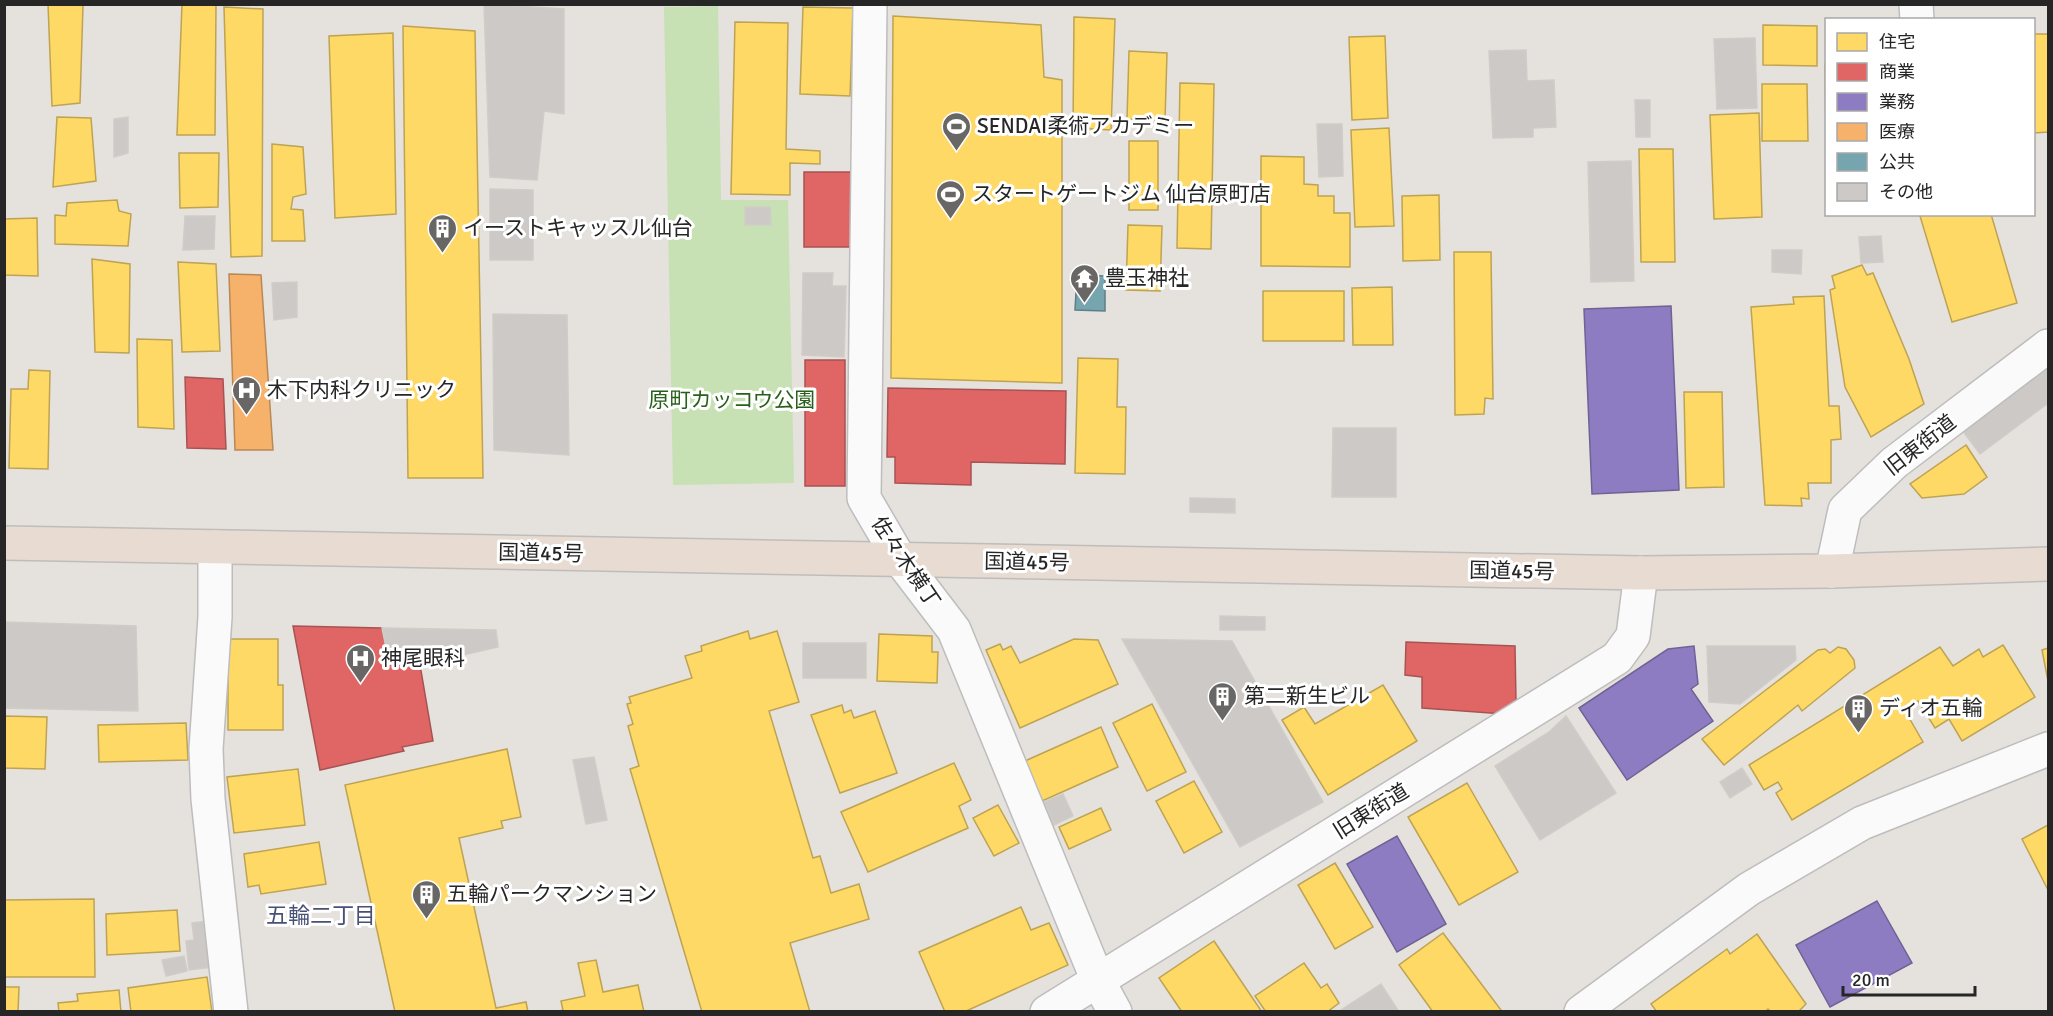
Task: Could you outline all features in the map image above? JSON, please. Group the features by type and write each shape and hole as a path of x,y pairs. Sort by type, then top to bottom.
{"highway":[{"name":"国道45号","path":"4,543 1641,573 1832,571 2049,564"}],"street":[{"name":"佐々木横丁","path":"870,4 864,498 899,558 954,630 1098,981 1115,1011"},
{"name":"旧東街道","path":"1832,571 1845,510 1894,463 2049,346"},
{"path":"215,547 215,616 206,749 208,799 231,1011"},
{"name":"旧東街道","path":"1047,1011 1617,658 1634,636 1641,573"},
{"path":"1581,1011 1749,889 1862,823 2049,749"}],"green space":[{"name":"原町カッコウ公園","path":"718,6 721,200 788,200 794,483 673,485 664,7"}],"building: 住宅":[{"path":"48,4 83,5 80,103 52,106"},
{"path":"182,4 216,4 215,135 177,135"},
{"path":"224,7 263,9 262,256 231,257"},
{"path":"803,7 853,8 850,96 800,94"},
{"path":"893,16 1041,25 1044,77 1062,80 1062,383 891,378"},
{"path":"1074,17 1115,19 1111,130 1073,128"},
{"path":"735,22 788,23 786,149 820,151 820,164 790,163 790,195 731,194"},
{"path":"1763,25 1817,26 1817,66 1763,65"},
{"name":"イーストキャッスル仙台","path":"403,26 475,31 483,478 408,478"},
{"path":"393,33 396,214 335,218 329,36"},
{"path":"2035,34 2048,34 2048,132 2035,133"},
{"path":"1385,36 1388,118 1352,120 1349,37"},
{"path":"1129,51 1167,53 1165,120 1127,119"},
{"path":"1180,83 1214,84 1211,249 1177,248"},
{"path":"1762,84 1807,84 1808,141 1762,141"},
{"path":"1759,113 1762,217 1714,219 1710,115"},
{"path":"57,117 91,118 96,181 53,187"},
{"path":"1389,128 1394,226 1355,227 1351,130"},
{"path":"1129,141 1158,141 1158,210 1129,210"},
{"path":"272,144 303,147 306,194 293,197 291,209 303,210 305,241 272,241"},
{"path":"1639,149 1673,149 1675,262 1641,262"},
{"path":"179,153 219,153 218,207 180,208"},
{"path":"1261,156 1304,157 1304,184 1318,185 1318,196 1334,196 1334,213 1350,213 1350,267 1261,266"},
{"path":"1439,195 1440,260 1403,261 1402,196"},
{"path":"117,200 119,211 131,214 128,246 55,244 55,215 66,216 67,203"},
{"path":"1920,216 1992,216 2017,303 1952,322"},
{"path":"37,218 38,276 4,275 4,219"},
{"path":"1128,225 1162,226 1160,291 1126,290"},
{"path":"1454,252 1491,252 1493,399 1485,398 1484,414 1455,415"},
{"path":"92,259 130,264 129,353 95,352"},
{"path":"178,262 216,264 220,351 182,352"},
{"path":"1862,265 1867,275 1873,273 1909,359 1924,404 1871,437 1845,387 1830,290 1835,288 1832,276"},
{"path":"1392,287 1393,345 1353,345 1352,288"},
{"path":"1263,291 1344,291 1344,341 1263,341"},
{"path":"1824,296 1829,406 1839,406 1841,439 1831,440 1831,483 1808,483 1809,499 1801,498 1802,506 1765,505 1751,307 1794,304 1793,297"},
{"path":"137,339 172,340 174,429 138,427"},
{"path":"1078,358 1118,359 1117,407 1126,407 1125,474 1075,473"},
{"path":"29,370 50,371 48,469 9,468 11,389 28,389"},
{"path":"1684,392 1722,392 1724,487 1686,488"},
{"path":"1966,445 1987,477 1964,494 1922,498 1910,484"},
{"path":"748,631 750,639 777,631 799,702 769,711 813,858 820,856 831,893 859,884 869,919 790,943 810,1012 702,1012 630,769 639,766 628,726 633,724 627,704 631,703 629,697 692,678 685,656 702,651 701,646"},
{"path":"879,634 932,636 932,652 938,652 937,683 877,681"},
{"path":"228,639 278,639 278,685 283,685 283,730 228,730"},
{"path":"1074,639 1098,640 1118,684 1020,728 986,650 1000,644 1003,650 1011,646 1020,663"},
{"name":"ディオ五輪","path":"2003,645 2035,697 1962,741 1949,719 1935,728 1918,701 1904,709 1923,742 1792,820 1776,793 1782,789 1778,782 1764,790 1749,765 1940,647 1953,666 1979,649 1983,657"},
{"path":"1838,647 1846,649 1854,660 1855,668 1802,711 1798,705 1724,765 1702,739 1818,650 1825,649 1830,653"},
{"path":"2048,648 2048,681 2042,650"},
{"path":"1383,685 1417,741 1328,795 1282,720 1304,707 1315,724"},
{"path":"1152,704 1186,772 1147,791 1113,723"},
{"path":"842,705 844,713 851,710 854,718 875,711 897,773 840,793 811,715"},
{"path":"4,716 47,717 45,769 4,768"},
{"path":"186,723 188,760 99,762 98,725"},
{"path":"1101,727 1118,767 1042,801 1025,761"},
{"name":"五輪パークマンション","path":"507,749 521,817 501,821 503,828 459,838 496,1008 526,1002 528,1012 395,1012 345,785"},
{"path":"954,763 971,800 959,806 968,828 868,872 841,812"},
{"path":"298,769 305,825 234,833 227,777"},
{"path":"1194,781 1222,832 1184,853 1156,801"},
{"path":"1467,783 1518,872 1459,905 1408,817"},
{"path":"998,805 1019,843 994,856 973,818"},
{"path":"1101,808 1111,830 1069,849 1059,827"},
{"path":"2048,825 2048,890 2022,839"},
{"path":"319,842 326,884 261,894 259,885 248,887 244,854"},
{"path":"1335,863 1373,927 1335,949 1298,885"},
{"path":"94,899 95,977 4,977 4,900"},
{"path":"1021,907 1031,930 1049,923 1068,965 964,1012 945,1012 919,952"},
{"path":"177,910 180,951 107,955 106,914"},
{"path":"1443,933 1501,1010 1498,1012 1433,1012 1399,965"},
{"path":"1757,934 1806,1004 1798,1012 1771,1012 1768,1009 1765,1012 1657,1012 1651,1004 1727,949 1730,954"},
{"path":"1214,941 1262,1012 1182,1012 1159,978"},
{"name":"五輪パークマンション","path":"596,960 603,992 638,985 644,1012 557,1012 563,1010 561,1001 585,996 578,963"},
{"path":"1304,963 1321,988 1327,984 1339,1003 1327,1012 1266,1012 1255,996"},
{"path":"207,977 212,1012 131,1012 128,988"},
{"path":"4,987 19,987 18,1012 4,1012"},
{"path":"119,990 121,1012 59,1012 58,1003 78,1001 77,994"}],"building: 商業":[{"path":"804,172 851,172 851,247 804,247"},
{"path":"805,360 845,360 845,486 805,486"},
{"path":"185,377 223,379 226,449 187,448"},
{"path":"888,388 1066,391 1065,464 971,462 971,485 895,483 895,457 887,457"},
{"path":"293,626 382,628 388,658 418,653 433,741 402,747 404,751 320,770"},
{"path":"1406,642 1515,646 1516,702 1504,714 1422,708 1422,677 1405,675"}],"building: 業務":[{"path":"1671,306 1679,490 1592,494 1584,309"},
{"path":"1694,646 1698,684 1691,689 1713,721 1627,780 1579,708 1668,649"},
{"path":"1397,836 1446,924 1397,952 1347,864"},
{"path":"1877,901 1912,963 1830,1007 1796,945"}],"building: 医療":[{"name":"木下内科クリニック","path":"229,274 261,275 273,450 235,450"}],"building: 公共":[{"path":"1077,275 1105,276 1105,311 1075,310"}],"building: その他":[{"path":"484,4 564,9 564,114 544,111 537,180 490,177"},
{"path":"1755,38 1757,108 1717,109 1714,39"},
{"path":"1526,50 1527,81 1554,80 1556,127 1533,128 1533,137 1493,138 1489,51"},
{"path":"1635,100 1650,100 1650,137 1636,137"},
{"path":"128,117 128,153 114,157 114,119"},
{"path":"1317,124 1342,124 1343,176 1319,177"},
{"path":"1631,161 1634,281 1591,282 1588,162"},
{"path":"490,189 533,190 533,260 490,260"},
{"path":"745,207 770,207 771,225 745,225"},
{"path":"185,216 215,216 214,249 183,250"},
{"path":"1881,236 1883,262 1861,263 1859,237"},
{"path":"1772,250 1802,250 1801,274 1772,272"},
{"path":"803,273 833,273 832,286 846,286 844,357 802,355"},
{"path":"297,282 297,317 274,320 272,283"},
{"path":"493,314 567,315 569,455 494,450"},
{"path":"2043,364 2048,371 2048,403 1980,454 1959,426"},
{"path":"1333,428 1396,428 1396,497 1332,497"},
{"path":"1190,498 1235,499 1235,513 1190,512"},
{"path":"1220,616 1265,617 1265,630 1220,630"},
{"path":"4,622 136,626 138,711 4,708"},
{"path":"382,628 496,630 498,647 420,665 418,653 388,658"},
{"name":"第二新生ビル","path":"1122,639 1232,641 1323,802 1240,847"},
{"path":"803,643 866,643 866,678 803,678"},
{"path":"1707,646 1795,646 1796,660 1740,704 1709,702"},
{"path":"1566,716 1616,793 1540,840 1495,766 1549,732"},
{"path":"594,757 607,820 586,824 573,760"},
{"path":"1742,768 1752,784 1730,798 1720,782"},
{"path":"1063,794 1073,816 1054,825 1044,802"},
{"path":"208,921 214,967 189,970 186,941 194,940 192,923"},
{"path":"184,956 187,971 166,976 162,960"},
{"path":"1381,984 1399,1012 1338,1012"}],"place":[{"name":"SENDAI柔術アカデミー","path":"956,152"},
{"name":"スタートゲートジム 仙台原町店","path":"951,220"},
{"name":"イーストキャッスル仙台","path":"442,254"},
{"name":"豊玉神社","path":"1084,304"},
{"name":"木下内科クリニック","path":"246,416"},
{"name":"神尾眼科","path":"360,684"},
{"name":"第二新生ビル","path":"1223,722"},
{"name":"ディオ五輪","path":"1858,734"},
{"name":"五輪パークマンション","path":"426,920"}],"district":[{"name":"五輪二丁目","path":"321,915"}]}
